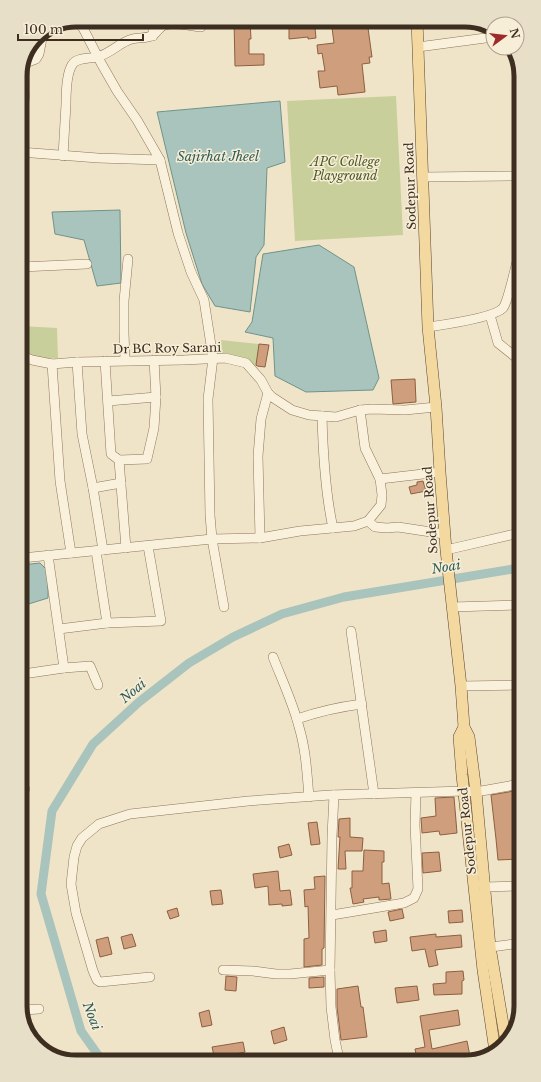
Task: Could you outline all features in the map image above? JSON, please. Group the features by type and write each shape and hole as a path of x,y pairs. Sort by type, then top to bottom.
{"main road":[{"name":"Sodepur Road","path":"417,27 428,327 436,407 444,534 461,686 464,727 468,738 471,792 485,887 486,948 505,1035"},
{"path":"471,792 486,948 483,970 494,1045"}],"street":[{"path":"82,27 117,91 141,126 160,160 178,233 191,272 204,300 213,358 208,398 210,515 212,540 224,608"},
{"path":"153,27 153,36"},
{"path":"63,156 67,87 70,68 73,62 98,57 133,38 153,36 160,27"},
{"path":"194,27 200,28"},
{"path":"418,47 485,38"},
{"path":"30,61 36,59 39,54 42,41"},
{"path":"27,153 98,158 160,160"},
{"path":"423,177 514,176"},
{"path":"125,360 124,301 128,259"},
{"path":"27,268 87,264"},
{"path":"428,327 445,325 490,315 502,309 514,272"},
{"path":"490,315 498,343 514,356"},
{"name":"Dr BC Roy Sarani","path":"27,358 52,364 125,360 225,358 246,363 261,380 272,397 292,410 309,415 336,417 360,410 405,410 436,407"},
{"path":"105,361 111,454 119,460 147,459 154,428 156,397 154,360"},
{"path":"77,362 82,434 93,488 107,623"},
{"path":"52,364 60,481 71,553"},
{"path":"260,538 258,456 261,419 268,393"},
{"path":"108,401 156,397"},
{"path":"27,557 212,540 260,538 300,531 354,526 368,521 381,505 382,495 380,479 365,448 360,410"},
{"path":"322,416 325,472 333,528"},
{"path":"119,460 126,548"},
{"path":"380,479 440,472"},
{"path":"93,488 120,483"},
{"path":"368,521 375,527 398,527 444,534"},
{"path":"446,550 514,534"},
{"path":"58,629 107,623 161,621 148,546"},
{"path":"48,555 64,668"},
{"path":"452,602 514,605"},
{"path":"351,631 374,794"},
{"path":"273,657 297,719 303,746 310,797"},
{"path":"27,673 90,666 98,685"},
{"path":"461,686 514,685"},
{"path":"297,719 338,707 362,704"},
{"path":"150,977 100,982 97,980 95,975 76,913 71,884 74,857 77,846 82,838 100,824 130,814 248,801 334,795 471,792 514,785"},
{"path":"332,915 404,902 414,898 418,889 415,825 416,793"},
{"path":"334,795 330,970 331,1007 337,1055"},
{"path":"485,887 514,886"},
{"path":"486,948 514,944"},
{"path":"223,970 290,974 330,970"},
{"path":"27,1010 39,1009"}],"green space":[{"name":"APC College Playground","path":"396,96 403,235 295,241 287,101"},
{"path":"27,326 57,328 58,358 39,358 27,353"},
{"path":"221,340 259,344 256,366 222,357"}],"water":[{"name":"Sajirhat Jheel","path":"280,101 285,162 267,168 264,245 256,257 250,312 215,306 202,284 186,233 157,112"},
{"path":"120,210 121,283 97,286 84,240 55,234 52,212"},
{"path":"319,245 354,267 379,378 373,390 306,392 275,376 273,338 245,332 252,322 263,254"},
{"path":"40,563 48,571 48,598 27,604 27,564"}],"building":[{"path":"234,27 250,27 251,39 249,39 249,54 264,54 264,65 235,66"},
{"path":"288,27 316,27 316,38 308,39 308,37 289,39"},
{"path":"332,27 374,27 368,28 372,57 369,57 370,63 362,64 365,92 338,95 337,86 320,88 318,71 325,71 322,53 318,54 317,45 334,43"},
{"path":"259,344 269,345 265,367 256,365"},
{"path":"415,379 416,402 393,404 391,380"},
{"path":"423,481 426,491 411,494 409,487 417,485 417,482"},
{"path":"514,791 514,859 498,860 491,795"},
{"path":"454,797 457,833 440,835 439,831 422,833 421,818 436,816 435,798"},
{"path":"350,818 350,837 363,838 362,851 345,851 346,869 338,869 340,837 338,837 339,819"},
{"path":"317,822 320,844 311,845 308,823"},
{"path":"289,844 292,855 280,858 278,847"},
{"path":"364,850 384,851 384,862 382,862 382,884 389,883 391,899 379,900 379,897 363,899 364,902 353,904 350,888 352,888 352,871 363,871"},
{"path":"439,852 441,871 423,873 422,853"},
{"path":"278,871 280,891 290,890 292,905 269,905 268,886 255,888 253,874"},
{"path":"325,876 324,948 322,949 322,965 304,967 304,939 309,938 308,906 305,907 304,890 315,889 314,877"},
{"path":"221,890 223,904 212,905 210,891"},
{"path":"177,908 179,916 170,919 167,911"},
{"path":"402,909 404,918 390,921 388,912"},
{"path":"462,910 463,922 449,923 448,911"},
{"path":"386,930 387,941 375,943 373,932"},
{"path":"132,934 136,946 124,949 121,937"},
{"path":"436,934 436,937 461,935 462,947 435,950 438,965 429,967 425,949 412,951 410,937"},
{"path":"108,937 112,954 100,957 96,940"},
{"path":"463,971 464,980 462,981 462,994 434,995 433,984 446,983 446,972"},
{"path":"226,976 237,977 236,991 225,990"},
{"path":"324,977 324,987 309,988 309,978"},
{"path":"358,986 361,1007 363,1007 367,1037 341,1040 337,1007 337,989"},
{"path":"417,986 419,1000 397,1003 395,988"},
{"path":"209,1010 212,1025 202,1027 199,1013"},
{"path":"458,1010 460,1025 429,1030 432,1049 467,1041 470,1055 416,1055 415,1049 425,1047 420,1016"},
{"path":"284,1027 287,1040 274,1044 271,1031"},
{"path":"243,1042 245,1052 231,1055 214,1055 212,1047"}],"waterway":[{"name":"Noai","path":"98,1055 81,1031 41,894 52,811 93,744 139,702 189,663 233,637 282,614 344,597 514,569"}]}
